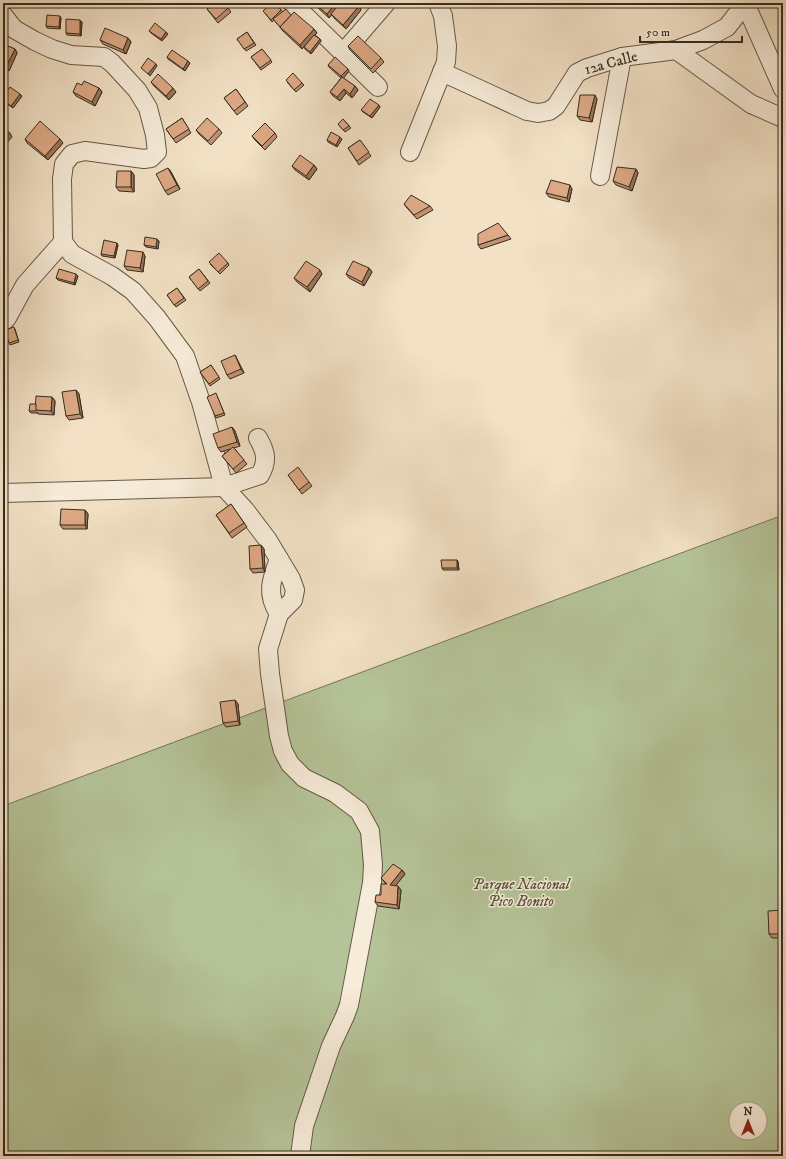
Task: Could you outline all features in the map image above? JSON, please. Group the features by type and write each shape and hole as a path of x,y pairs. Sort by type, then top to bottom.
{"street":[{"path":"292,3 378,87"},
{"path":"343,53 386,3"},
{"path":"410,152 446,62 447,46 443,16 438,3"},
{"path":"745,4 783,89"},
{"name":"12a Calle","path":"442,72 527,111 538,113 548,111 556,106 577,73 622,57 676,50 703,40 727,27 745,4"},
{"path":"3,15 14,29 52,49 71,55 104,57 112,63 137,90 148,108 157,152 151,158 144,159 85,151 72,154 64,164 62,179 63,242 72,254 112,276 133,292 157,318 184,356 201,402 224,486 267,539 291,579 295,590 293,600 279,614 268,649 278,736 283,751 290,764 304,778 335,793 359,811 370,831 373,865 372,883 349,1005 331,1046 304,1126 300,1156"},
{"path":"676,50 751,104 783,118"},
{"path":"600,176 622,57"},
{"path":"3,322 7,318 25,285 63,242"},
{"path":"3,493 224,486 260,475 264,468 265,449 258,438"},
{"path":"279,559 270,589 272,604 279,614"}],"green space":[{"name":"Parque Nacional Pico Bonito","path":"783,515 783,1156 3,1156 3,806"}],"building":[{"path":"215,3 224,3 228,8 216,19 207,9"},
{"path":"272,3 275,3 281,10 271,20 263,11"},
{"path":"314,3 336,3 327,14"},
{"path":"340,3 354,3 359,6 343,25 331,14"},
{"path":"286,9 291,15 280,27 273,19"},
{"path":"294,12 314,29 300,45 280,27"},
{"path":"47,15 60,16 59,27 46,26"},
{"path":"66,19 80,20 80,34 66,33"},
{"path":"155,23 166,32 161,39 149,31"},
{"path":"105,28 128,38 123,50 100,40"},
{"path":"247,32 254,43 244,49 237,39"},
{"path":"314,35 320,39 310,52 304,47"},
{"path":"358,36 381,58 371,69 348,46"},
{"path":"3,44 15,49 6,67 3,65"},
{"path":"262,49 271,60 260,68 251,57"},
{"path":"172,50 188,61 183,69 167,57"},
{"path":"335,57 348,69 341,76 328,65"},
{"path":"148,58 156,64 148,74 141,68"},
{"path":"293,73 302,83 294,90 286,80"},
{"path":"158,74 173,88 166,96 151,82"},
{"path":"342,77 355,86 350,94 344,89 337,97 330,92"},
{"path":"84,81 99,88 92,102 73,92 77,83 82,85"},
{"path":"10,87 20,94 11,106 3,100 3,96"},
{"path":"236,89 245,102 234,111 224,98"},
{"path":"580,95 595,95 589,118 577,116"},
{"path":"370,99 379,105 370,116 361,110"},
{"path":"182,118 189,129 173,139 166,129"},
{"path":"207,118 219,129 208,141 196,130"},
{"path":"343,119 349,126 343,130 338,124"},
{"path":"40,121 60,139 45,156 25,139"},
{"path":"265,123 275,133 262,146 252,136"},
{"path":"3,127 10,133 3,140"},
{"path":"331,132 340,137 336,145 327,140"},
{"path":"360,140 369,152 357,161 348,148"},
{"path":"300,155 314,165 306,176 292,166"},
{"path":"617,167 636,169 629,187 613,181"},
{"path":"168,168 177,185 165,191 156,174"},
{"path":"117,171 131,171 131,187 116,187"},
{"path":"551,180 570,185 567,198 546,193"},
{"path":"411,195 430,206 414,215 404,204"},
{"path":"498,223 508,235 478,245 478,234"},
{"path":"145,237 157,239 156,247 144,245"},
{"path":"104,240 117,243 114,256 101,254"},
{"path":"127,250 143,252 140,268 124,266"},
{"path":"219,253 228,263 218,272 209,262"},
{"path":"306,261 320,270 307,287 294,278"},
{"path":"353,261 369,268 362,282 346,274"},
{"path":"59,269 76,274 74,283 56,278"},
{"path":"199,269 208,281 198,289 189,277"},
{"path":"177,288 184,298 174,305 167,295"},
{"path":"14,327 18,340 9,343 5,330"},
{"path":"235,355 241,369 227,375 221,361"},
{"path":"211,365 219,377 209,384 200,372"},
{"path":"76,390 80,414 66,416 62,392"},
{"path":"216,393 224,413 215,416 207,397"},
{"path":"36,396 52,397 51,411 35,410"},
{"path":"30,404 36,404 36,411 29,411"},
{"path":"232,427 237,442 218,448 213,434"},
{"path":"233,447 244,460 233,469 222,456"},
{"path":"298,467 309,482 299,490 288,475"},
{"path":"231,504 244,523 229,533 216,515"},
{"path":"61,509 85,510 85,525 60,525"},
{"path":"261,545 263,568 250,569 249,546"},
{"path":"441,560 457,560 457,568 442,568"},
{"path":"235,700 238,721 223,723 220,702"},
{"path":"393,864 402,870 390,885 398,886 397,905 375,902 376,895 381,895 381,884 387,884 381,878"},
{"path":"783,910 783,934 769,934 768,911"}]}
